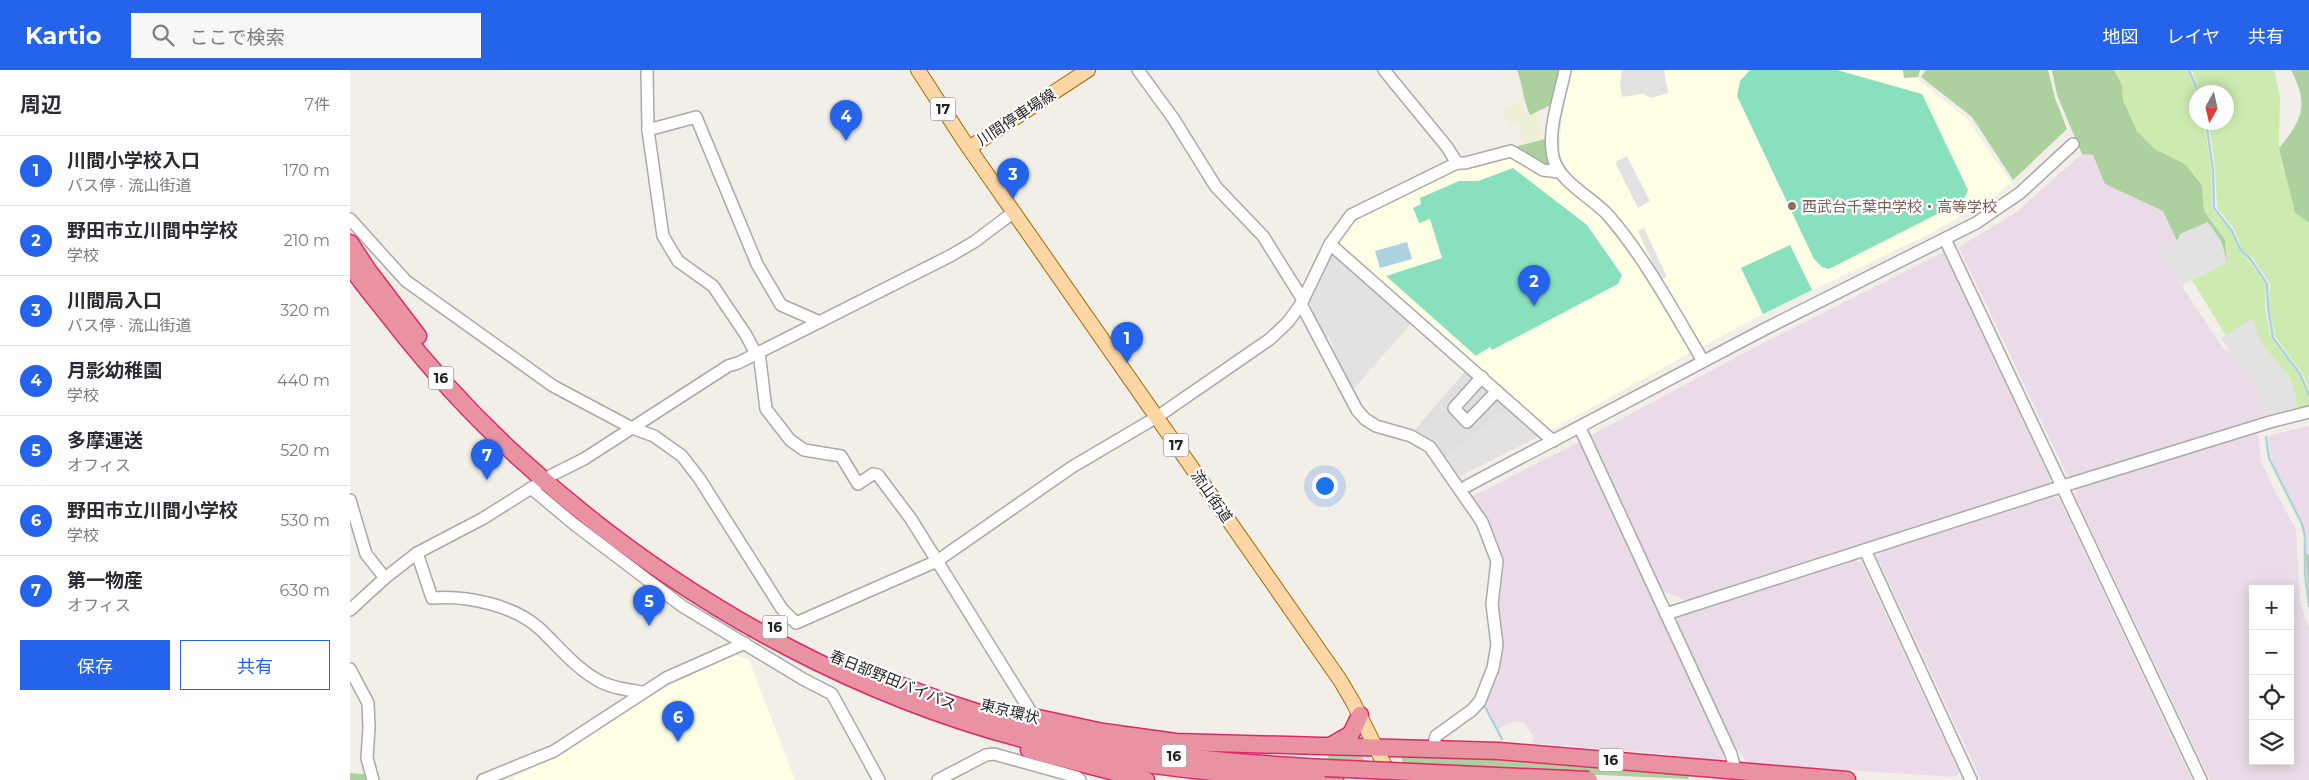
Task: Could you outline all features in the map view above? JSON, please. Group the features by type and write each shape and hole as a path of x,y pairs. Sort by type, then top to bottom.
{"highway":[{"name":"春日部野田バイパス","path":"350,243 367,269 430,350 498,423 542,481 684,574 764,622 860,669 980,714 1070,738 1190,758 1328,776"},
{"name":"春日部野田バイパス","path":"350,265 422,359 491,432 542,481 627,548 679,584 726,612 833,669 887,693 938,712 1022,738 1102,757 1198,771 1328,776 1589,780"},
{"name":"東京環状","path":"860,669 1034,717 1103,732 1176,742 1330,746"},
{"name":"16","path":"938,712 968,729 1018,747 1058,759 1146,780"},
{"path":"1330,746 1351,734 1360,715"},
{"name":"16","path":"1330,746 1433,747 1568,756 1736,772 1847,780"}],"main road":[{"name":"流山街道","path":"918,70 969,148 1340,680 1360,715 1392,780"},
{"name":"川間停車場線","path":"969,148 1088,70"}],"street":[{"path":"646,70 648,130 663,236 678,261 713,286 758,353 766,409 790,440 804,450 841,456 858,484 873,474 878,475 937,560 1034,717"},
{"path":"1138,70 1173,118 1216,187 1264,236 1302,302 1356,410 1376,426 1411,436 1430,447 1482,522 1497,561 1492,604 1497,645 1493,668 1480,701 1472,710 1436,736 1433,747"},
{"path":"1384,70 1447,147 1457,163"},
{"path":"1559,172 1552,143 1565,70"},
{"path":"648,130 696,117 756,264 781,306 820,322"},
{"path":"1467,486 1580,428 1703,361 1976,223 2020,193 2074,144"},
{"path":"350,219 406,281 553,386 632,428 654,436 682,456 699,478 782,609 796,623 937,560 1072,467 1157,417 1270,339 1288,322 1302,302 1330,244 1351,215 1457,163 1465,163 1511,151 1543,170 1559,172 1607,214 1641,260 1703,361"},
{"path":"350,610 385,578 417,553 584,459 728,366 820,322 974,242 1014,212"},
{"path":"1945,239 2201,780"},
{"path":"1330,244 1553,442"},
{"path":"1482,377 1454,408 1467,422 1497,391"},
{"path":"1666,614 2063,486 2270,422 2309,412"},
{"path":"1580,428 1731,754 1736,772"},
{"path":"542,481 574,524 682,606 832,694 880,780"},
{"path":"350,500 366,554 385,578"},
{"path":"1865,550 1971,780"},
{"path":"417,553 432,598 476,601 522,616 539,628 578,668 602,682 642,692"},
{"path":"483,780 554,751 666,678 745,643"},
{"path":"350,669 368,704 367,758 373,780"},
{"path":"938,780 986,755 994,754 1077,777 1080,780"}],"shaded area":[{"name":"西武台千葉中学校・高等学校","path":"1570,70 1903,70 1904,78 1918,77 1920,81 1968,120 2011,183 1994,196 1931,233 1763,314 1703,346 1698,345 1638,248 1611,210 1568,172 1560,155 1560,136"},
{"path":"1622,70 1667,70 1664,71 1668,93 1651,98 1643,94 1622,97 1620,84"},
{"path":"1518,101 1525,116 1536,113 1542,132 1540,140 1522,145 1520,133 1522,132 1519,123 1512,127 1502,110"},
{"path":"1512,154 1548,177 1557,179 1601,218 1635,262 1689,350 1688,354 1549,431 1336,243 1359,215 1457,169"},
{"path":"2082,154 2093,155 2105,184 2163,211 2177,241 2158,250 2223,348 2229,351 2243,367 2256,387 2264,416 2073,478 2067,475 1959,247 2015,213"},
{"path":"1627,156 1650,201 1638,208 1615,162"},
{"path":"2208,222 2221,241 2227,262 2182,285 2158,250 2177,241 2180,234"},
{"path":"1644,228 1667,277 1660,280 1638,231"},
{"path":"1334,246 1414,320 1351,392 1329,337 1326,337 1308,301"},
{"path":"1944,252 2050,478 2049,486 1688,601 1662,591 1591,435 1761,344"},
{"path":"2253,318 2261,342 2288,376 2294,389 2297,409 2264,416 2256,387 2221,339"},
{"path":"1468,368 1476,379 1450,408 1467,426 1495,396 1510,406 1445,458 1431,439 1415,430"},
{"path":"1480,383 1491,393 1465,416 1460,406"},
{"path":"1510,406 1542,435 1460,476 1446,457"},
{"path":"2309,426 2309,600 2306,574 2307,537 2303,523 2272,461 2268,436"},
{"path":"2254,432 2258,435 2261,461 2272,486 2296,529 2300,602 2309,628 2309,780 2210,780 2075,496 2076,489"},
{"path":"1577,443 1583,445 1725,752 1723,753 1724,758 1722,762 1666,754 1531,743 1534,738 1525,723 1514,721 1498,729 1485,703 1500,660 1502,638 1498,598 1503,567 1497,542 1487,519 1471,497"},
{"path":"2052,496 2060,500 2192,780 1981,780 1877,557 1879,552"},
{"path":"1855,560 1862,563 1959,772 1955,777 1751,764 1747,762 1732,741 1676,621 1679,615"},
{"path":"733,654 749,660 795,780 514,780 513,778 531,769 649,696"}],"green space":[{"path":"1517,70 1559,70 1551,105 1530,115"},
{"path":"1750,70 1837,70 1922,94 1968,190 1963,201 1829,269 1822,267 1814,259 1737,96 1740,81"},
{"path":"1903,70 1920,70 1918,77 1904,78"},
{"path":"1926,70 2048,70 2055,98 2067,129 2013,180 1972,117 1921,77"},
{"path":"2052,70 2114,70 2122,85 2123,100 2137,131 2155,149 2185,164 2202,185 2204,211 2225,240 2227,262 2221,241 2177,241 2163,211 2105,184 2093,155 2082,154 2057,95"},
{"path":"2114,70 2188,70 2193,85 2189,85 2189,130 2205,130 2211,168 2212,209 2231,231 2239,250 2266,285 2265,307 2271,338 2299,375 2309,398 2309,406 2297,409 2294,389 2288,376 2260,342 2253,319 2226,336 2192,280 2227,262 2225,240 2204,211 2202,184 2185,164 2155,149 2137,131 2123,100 2122,85"},
{"path":"2192,70 2274,70 2280,97 2279,148 2282,167 2291,191 2295,213 2309,223 2309,389 2302,373 2275,337 2269,304 2270,284 2253,259 2242,249 2234,229 2217,208 2215,166 2210,130 2234,130 2234,85 2197,85"},
{"path":"2291,70 2309,70 2309,223 2295,213 2279,148 2294,128 2301,111 2300,93"},
{"path":"1545,139 1548,163 1544,166 1514,147"},
{"path":"1513,168 1587,225 1622,275 1618,284 1492,350 1490,347 1476,356 1386,276 1442,258 1430,219 1419,223 1413,208 1421,204 1420,198 1459,181 1478,181"},
{"path":"1790,245 1812,290 1763,314 1741,268"},
{"path":"2306,553 2309,556 2309,600"},
{"path":"1324,751 1361,755 1367,764 1329,762 1328,755"},
{"path":"1399,752 1539,758 1690,774 1688,779 1404,766"},
{"path":"350,773 373,775 374,780 350,780"}],"water":[{"path":"1407,242 1412,259 1380,268 1375,251"}],"waterway":[{"path":"2189,70 2195,85"},
{"path":"2207,130 2213,170 2214,208 2232,231 2240,249 2251,260 2267,284 2268,307 2273,338 2300,374 2309,395"},
{"path":"2266,437 2269,458 2302,524 2305,536 2305,574 2309,606"},
{"path":"1483,703 1502,739"}],"place":[{"name":"月影幼稚園","path":"846,141"},
{"name":"川間局入口","path":"1013,199"},
{"name":"西武台千葉中学校・高等学校","path":"1792,206"},
{"name":"野田市立川間中学校","path":"1534,306"},
{"name":"川間小学校入口","path":"1127,363"},
{"name":"第一物産","path":"487,480"},
{"name":"多摩運送","path":"649,626"},
{"name":"野田市立川間小学校","path":"678,742"}]}
